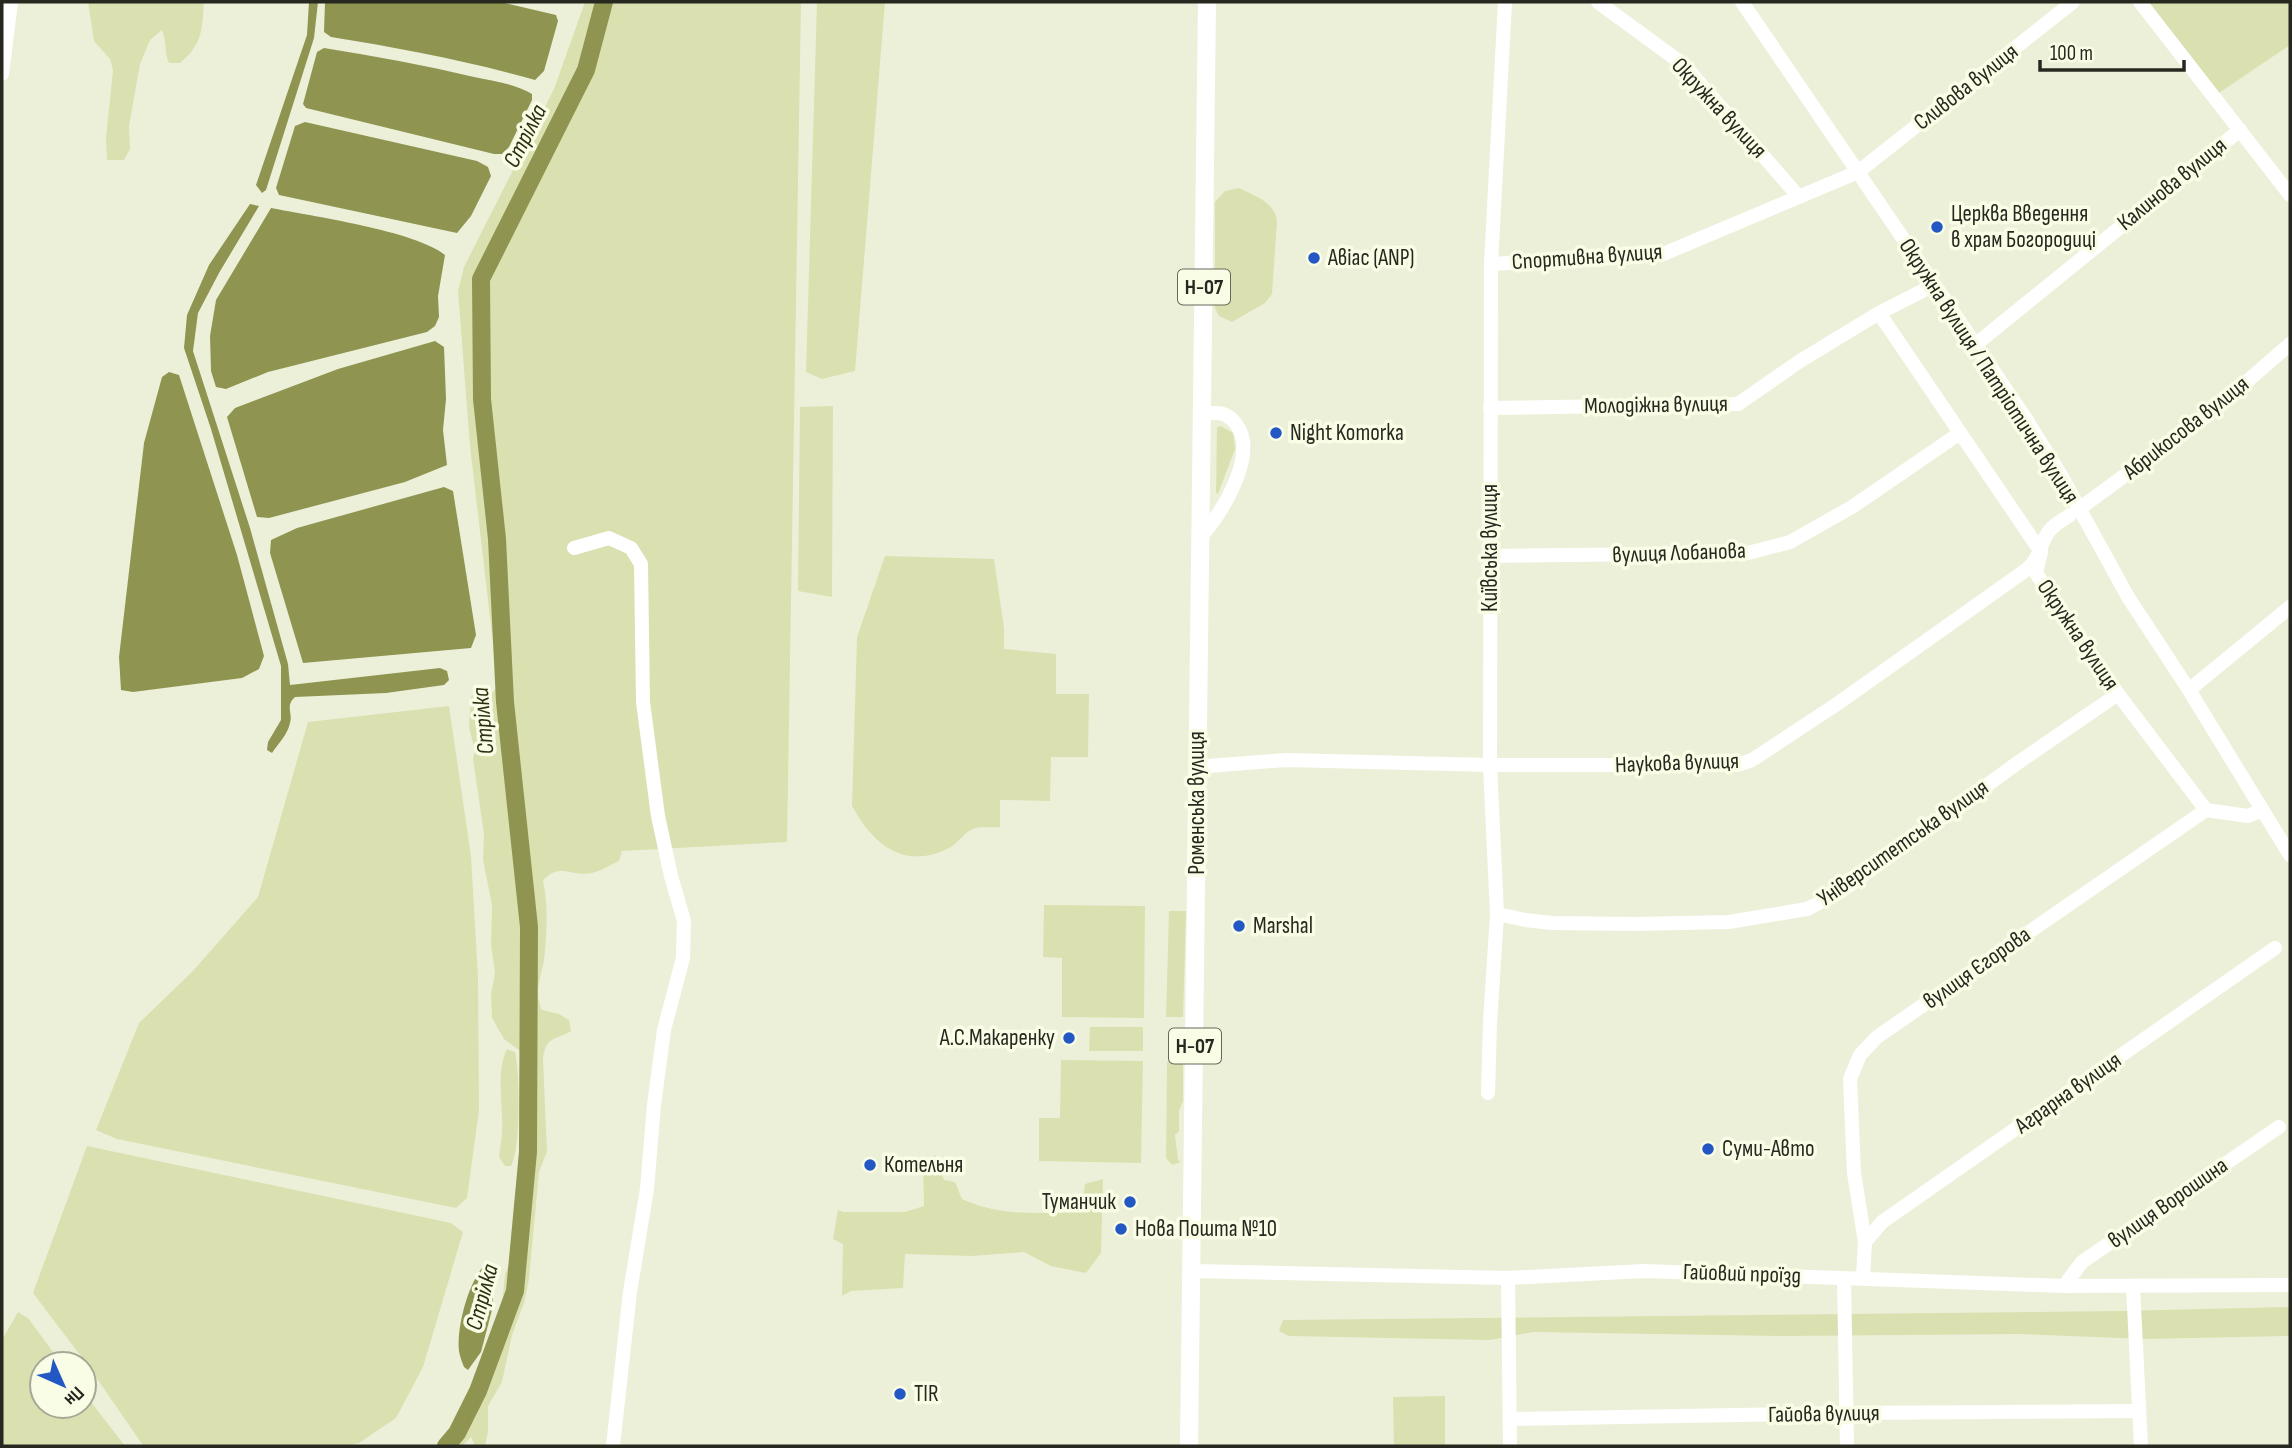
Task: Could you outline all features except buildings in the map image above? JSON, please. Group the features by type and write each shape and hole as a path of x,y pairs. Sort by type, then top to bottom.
{"main road":[{"name":"Роменська вулиця","path":"1189,1446 1207,2"}],"street":[{"path":"2,74 11,2"},
{"name":"Київська вулиця","path":"1488,1093 1497,914 1490,765 1491,264 1505,2"},
{"name":"Окружна вулиця","path":"1598,2 1684,65 1799,197"},
{"name":"Сливова вулиця","path":"1799,197 1858,172 2074,2"},
{"path":"2140,2 2290,195"},
{"name":"Окружна вулиця / Патріотична вулиця","path":"1748,4 1858,172 2026,419 2074,512 2290,853"},
{"name":"Калинова вулиця","path":"1975,345 2239,130"},
{"name":"Спортивна вулиця","path":"1491,264 1661,256 1799,197"},
{"name":"Молодіжна вулиця","path":"1490,408 1738,404 1800,361 1879,313 1934,285"},
{"name":"Окружна вулиця","path":"1879,313 2041,552 2036,573 2118,694 2206,810"},
{"name":"Абрикосова вулиця","path":"2041,552 2048,531 2213,411 2290,344"},
{"path":"1201,536 1213,523 1239,472 1244,438 1238,426 1219,411 1202,414"},
{"name":"вулиця Лобанова","path":"1490,555 1748,553 1790,542 1852,507 1960,433"},
{"path":"575,548 610,538 631,548 641,564 643,702 658,816 684,921 683,958 664,1030 647,1189 630,1292 613,1446"},
{"name":"Наукова вулиця","path":"1196,766 1286,760 1490,765 1737,765 1752,760 1837,704 2033,565 2041,552"},
{"path":"2189,690 2290,607"},
{"name":"Університетська вулиця","path":"1497,914 1552,923 1634,924 1729,922 1807,909 1840,892 2016,764 2118,694"},
{"path":"2206,810 2248,816 2262,810"},
{"name":"вулиця Єгорова","path":"1863,1277 1865,1242 1854,1173 1850,1092 1850,1079 1860,1055 1877,1037 2206,810"},
{"name":"Аграрна вулиця","path":"1865,1242 1882,1222 2275,948"},
{"name":"вулиця Ворошина","path":"2064,1286 2082,1262 2279,1127"},
{"name":"Гайовий проїзд","path":"1193,1271 1508,1278 1644,1270 2064,1286 2290,1285"},
{"path":"1508,1278 1510,1446"},
{"path":"1844,1278 1847,1446"},
{"path":"2133,1286 2141,1446"},
{"name":"Гайова вулиця","path":"1510,1419 2138,1411"}],"shaded area":[{"path":"88,2 204,2 200,36 188,56 180,63 169,63 162,30 150,40 140,64 129,126 130,149 124,160 107,160 106,138 113,70 110,59 94,41"},
{"path":"585,2 801,2 787,842 622,851 619,861 599,871 585,874 560,871 543,880 547,924 538,988 539,1003 542,1010 559,1014 569,1020 571,1031 552,1040 544,1052 547,1151 539,1172 529,1279 524,1303 512,1335 502,1382 488,1406 485,1446 475,1446 471,1437 462,1446 444,1446 481,1379 501,1313 505,1275 516,1246 516,1226 530,1134 523,1113 523,1053 504,1039 492,1018 491,995 495,973 491,944 492,905 483,860 484,834 473,759 475,751 469,727 471,697 475,693 493,692 498,686 470,446 458,291 464,267 554,89"},
{"path":"817,2 885,2 855,371 822,379 806,372"},
{"path":"2140,2 2290,2 2290,45 2213,97"},
{"path":"1239,188 1268,204 1277,221 1272,294 1265,303 1232,322 1219,316 1215,308 1215,202 1225,191"},
{"path":"833,406 832,597 798,591 800,407"},
{"path":"1221,426 1233,433 1235,449 1218,494 1217,427"},
{"path":"885,556 994,559 1004,628 1004,649 1056,654 1056,694 1089,694 1088,757 1051,757 1050,801 1000,800 1000,827 973,829 951,847 931,855 903,855 891,850 870,832 852,806 857,637"},
{"path":"449,706 471,856 478,977 479,1110 467,1198 456,1208 117,1139 96,1130 139,1023 192,972 258,897 308,722"},
{"path":"1044,905 1145,906 1144,1018 1062,1017 1062,958 1043,957"},
{"path":"1169,911 1186,911 1183,1017 1166,1017"},
{"path":"1090,1027 1143,1027 1143,1051 1089,1051"},
{"path":"507,1049 515,1052 519,1093 517,1144 511,1166 505,1166 499,1157 502,1134 501,1069"},
{"path":"1061,1060 1143,1061 1141,1163 1039,1161 1039,1118 1060,1118"},
{"path":"1167,1062 1183,1062 1183,1101 1179,1111 1179,1131 1175,1135 1178,1160 1181,1162 1172,1165 1166,1158"},
{"path":"87,1146 451,1223 463,1232 423,1367 396,1418 359,1443 343,1446 146,1446 98,1380 98,1350 76,1350 33,1293"},
{"path":"935,1155 944,1180 955,1182 962,1199 1006,1211 1081,1212 1085,1184 1103,1179 1101,1253 1086,1273 1051,1266 1024,1252 971,1256 905,1254 903,1288 851,1291 842,1296 843,1244 833,1239 838,1210 905,1212 924,1206 923,1162"},
{"path":"2290,1307 2290,1336 2144,1339 2021,1334 1785,1336 1533,1332 1490,1340 1289,1336 1279,1331 1283,1320"},
{"path":"18,1312 28,1318 52,1350 28,1350 28,1420 98,1420 98,1411 125,1446 2,1446 2,1340"},
{"path":"1445,1396 1445,1446 1394,1446 1393,1397"}],"water":[{"path":"309,2 318,2 314,38 266,190 262,193 256,185 307,35"},
{"path":"325,2 501,2 556,15 558,21 544,71 535,80 434,55 331,37 324,32"},
{"path":"324,48 504,83 532,94 532,100 509,147 502,154 306,108 303,104 317,52"},
{"path":"305,122 477,161 488,167 491,176 471,216 457,233 279,195 276,188 295,126"},
{"path":"250,204 259,206 198,313 193,351 250,528 288,664 290,685 440,668 447,671 449,680 444,685 386,693 295,697 290,703 289,727 272,753 267,750 268,742 281,720 281,666 211,429 184,348 187,315 209,265"},
{"path":"271,208 388,232 431,246 445,255 438,296 439,317 435,326 427,332 268,372 226,389 216,387 211,371 210,336 216,300"},
{"path":"435,341 444,347 446,399 443,430 447,465 405,482 269,518 257,517 227,417 235,408 338,369"},
{"path":"169,372 179,375 237,555 264,656 259,669 242,678 133,692 121,690 119,657 144,443 162,377"},
{"path":"444,487 453,491 476,635 471,648 303,663 270,553 271,540 297,528"},
{"path":"487,1263 493,1272 493,1306 481,1352 468,1370 464,1367 459,1351 462,1317 469,1291"}],"waterway":[{"name":"Стрілка","path":"446,1446 457,1433 478,1391 515,1291 528,1152 529,927 505,702 497,539 482,399 481,279 586,70 604,2"}],"place":[{"name":"Церква Введення в храм Богородиці","path":"1937,227"},
{"name":"Авіас (ANP)","path":"1314,258"},
{"name":"Night Komorka","path":"1276,433"},
{"name":"Marshal","path":"1239,926"},
{"name":"А.С.Макаренку","path":"1069,1038"},
{"name":"Суми-Авто","path":"1708,1149"},
{"name":"Котельня","path":"870,1165"},
{"name":"Туманчик","path":"1130,1202"},
{"name":"Нова Пошта №10","path":"1121,1229"},
{"name":"TIR","path":"900,1394"}]}
